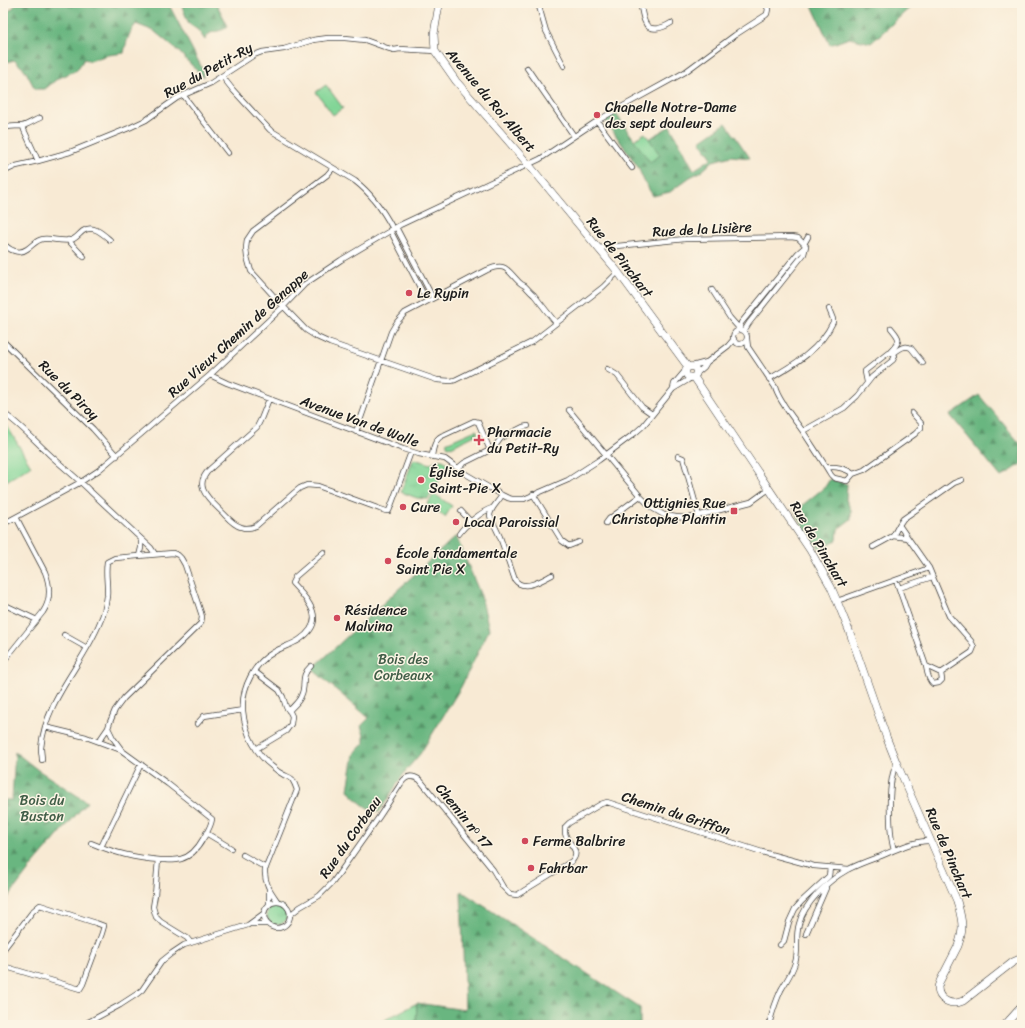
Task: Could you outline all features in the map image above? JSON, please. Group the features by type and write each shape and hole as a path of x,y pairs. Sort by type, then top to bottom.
{"main road":[{"name":"Avenue du Roi Albert","path":"440,3 434,34 435,51 456,81 529,165"},
{"name":"Rue de Pinchart","path":"529,165 618,272 688,368"},
{"path":"688,368 695,368 694,376 686,376 688,368"},
{"name":"Rue de Pinchart","path":"694,376 824,573 837,601 854,645 897,764 957,901 962,927 958,946 938,987 942,998 952,1003 963,1001 1014,962 1022,958"},
{"path":"1005,1025 1022,1006"}],"street":[{"path":"538,3 546,31 564,66"},
{"path":"640,3 644,22 649,27 661,28 670,23"},
{"name":"Rue Vieux Chemin de Genappe","path":"3,524 81,482 117,456 210,375 284,306 305,284 341,260 393,229 540,160 574,136 623,105 686,72 735,35 766,15 768,9 765,3"},
{"name":"Rue du Petit-Ry","path":"3,172 16,166 70,152 130,128 146,120 177,98 211,83 254,55 262,52 284,49 313,40 328,38 365,40 394,50 435,51"},
{"path":"527,68 574,136"},
{"path":"222,76 267,127 355,181 371,195 414,262 433,298"},
{"path":"184,96 228,153"},
{"path":"3,129 6,127 23,126 40,118"},
{"path":"597,121 632,168"},
{"path":"23,126 38,161"},
{"path":"333,168 327,175 253,231 247,240 246,248 246,257 251,271 302,327 317,337 330,343 437,380 455,380 532,342 603,286 618,272"},
{"path":"3,243 10,249 18,252 26,250 41,240 68,240 75,238 89,229 99,231 110,240"},
{"path":"393,229 408,265 427,301"},
{"name":"Rue de la Lisière","path":"598,248 685,239 784,237 796,237 805,245"},
{"path":"808,237 804,254 749,323 734,335 738,341 748,347 833,477 847,481 853,474 864,470 916,434 921,428 920,423 912,413"},
{"path":"68,240 84,257"},
{"path":"739,331 741,324 805,245"},
{"path":"408,265 414,262"},
{"path":"356,432 391,332 405,313 427,301 487,270 501,266 510,271 520,283 534,295 556,323"},
{"path":"712,290 733,322 738,327 739,331 747,335 748,347"},
{"path":"769,379 798,362 823,338 833,322 830,309"},
{"path":"733,322 741,324"},
{"path":"891,328 899,340 891,353"},
{"path":"688,368 707,362 728,346 733,345 738,341 745,341 747,339"},
{"name":"Rue du Piroy","path":"3,341 93,429 117,456"},
{"path":"867,382 866,371 891,353 904,347 911,348 923,363"},
{"path":"803,431 844,408 857,396 872,377 893,360 895,356 891,353"},
{"name":"Avenue Van de Walle","path":"210,375 227,383 411,452 445,459 464,473 502,496 524,499 568,480 599,460 643,426 673,389 694,376 704,367 707,362"},
{"name":"Avenue Van de Walle","path":"673,389 674,384 688,368"},
{"path":"607,370 617,376 642,407 652,414"},
{"path":"269,399 257,427 210,469 204,475 203,479 202,487 205,495 235,524 241,527 246,528 256,526 295,492 307,485 318,486 389,511 411,452"},
{"path":"569,410 640,496 652,508 667,516 690,518 699,516 751,502 769,489"},
{"path":"3,413 14,421 81,482 151,548 155,554"},
{"path":"432,456 438,438 441,435 474,421 478,422 490,450"},
{"path":"458,468 464,463 494,448 500,438 528,426"},
{"path":"678,456 683,458 699,516"},
{"path":"827,468 834,467 853,474"},
{"path":"873,547 893,536 903,519 954,483 962,480"},
{"path":"533,494 562,541 569,546 579,542"},
{"path":"502,496 492,508 490,516 500,537 517,583 525,586 530,585 552,575"},
{"path":"606,524 609,519 640,496"},
{"path":"459,534 463,528 483,512 492,508"},
{"path":"460,511 471,522"},
{"path":"3,662 45,609 49,592 48,580 45,572 16,517"},
{"path":"899,525 929,568 949,616 971,641 974,647 972,652 941,673"},
{"path":"893,536 908,538"},
{"path":"139,556 141,539"},
{"path":"278,902 269,888 265,877 266,868 297,790 292,779 272,767 262,758 249,737 243,710 246,688 254,671 261,662 269,655 294,643 304,636 312,626 314,619 312,610 306,599 292,583 295,577 324,552"},
{"path":"42,760 41,750 45,727 49,716 100,623 107,595 106,571 108,562 115,558 155,554 173,553 178,555 185,565 201,613 202,621 196,629 124,698 115,710 108,728 99,741"},
{"path":"837,601 929,568"},
{"path":"899,588 932,577"},
{"path":"896,580 926,666 930,682 933,684 940,682 942,678 941,673"},
{"path":"3,604 37,620"},
{"path":"64,635 87,648"},
{"path":"289,711 301,696 303,689 303,678 311,666"},
{"path":"926,666 941,673"},
{"path":"254,671 279,690 286,707 292,716 291,724 282,734 256,749"},
{"path":"197,724 204,716 243,710"},
{"path":"45,727 86,737 121,750 134,758 212,819 211,824 197,848 188,856 174,861 125,856 91,843"},
{"path":"108,728 121,750"},
{"path":"101,847 141,764"},
{"path":"894,850 891,832 891,778 897,764"},
{"name":"Chemin nᵒ 17","path":"413,776 422,782 495,873"},
{"name":"Rue du Corbeau","path":"248,924 267,924 271,927 281,928 288,922 290,915 327,889 342,871 405,778 413,776"},
{"name":"Chemin du Griffon","path":"495,873 503,887 510,894 517,895 572,862 575,858 576,852 565,834 565,827 569,823 607,802 762,852 814,866 849,869"},
{"path":"206,833 231,848"},
{"path":"769,1025 776,1001 795,964 796,937 800,921 808,906 817,895 827,885 849,869 894,850 923,841 930,841"},
{"path":"243,854 266,868"},
{"path":"158,860 153,907 156,916 161,922 187,938 191,943"},
{"path":"780,946 784,941 789,922 795,909 829,876 830,868"},
{"path":"806,934 827,885"},
{"path":"269,888 269,905"},
{"path":"269,905 273,902 278,902 288,907 300,907"},
{"path":"3,950 33,911 40,905 104,926 80,989 3,966"},
{"name":"Rue du Corbeau","path":"83,1025 120,1006 142,990 167,956 191,943 248,924 264,914 265,909 269,905"},
{"path":"288,907 290,915"},
{"path":"264,914 264,919 267,924"}],"green space":[{"path":"18,3 168,3 203,70 203,77 178,51 154,31 136,24 131,30 124,53 108,55 90,61 84,59 77,70 57,79 45,89 35,89 25,70 14,60 3,63 3,16"},
{"path":"216,3 228,26 224,29 209,34 205,40 198,30 189,24 181,4"},
{"path":"811,3 915,3 871,43 849,38 830,45"},
{"path":"326,85 343,108 333,115 316,92"},
{"path":"616,114 650,162 660,155 649,139 670,126 694,170 712,158 700,141 726,123 750,158 731,156 713,161 702,171 690,177 670,192 653,196 638,167 605,120"},
{"path":"645,133 660,155 650,162 634,140"},
{"path":"979,395 1022,446 1022,464 1001,477 950,415"},
{"path":"7,426 31,466 3,483 3,429"},
{"path":"476,430 478,433 475,435 451,447 448,447 446,443"},
{"path":"414,459 430,464 441,460 447,464 447,468 428,499 417,498 401,492"},
{"path":"830,479 847,484 846,500 851,510 851,519 838,529 837,540 832,542 822,552 802,524 793,505 800,507 825,487"},
{"path":"434,494 452,506 445,517 427,505"},
{"name":"Bois des Corbeaux","path":"456,536 481,596 489,629 461,687 420,754 407,769 379,812 374,811 362,804 348,790 354,754 364,743 364,735 361,726 369,718 312,669"},
{"name":"Bois du Buston","path":"15,752 38,770 87,802 31,867 3,904 3,800 12,800"},
{"path":"461,891 640,1008 640,1025 416,1025 417,1003 465,1010"},
{"path":"273,905 281,905 287,911 287,919 281,925 273,925 267,919 267,911"},
{"path":"417,1003 416,1025 375,1025"}],"place":[{"name":"Chapelle Notre-Dame des sept douleurs","path":"597,115"},
{"name":"Le Rypin","path":"409,293"},
{"name":"Pharmacie du Petit-Ry","path":"479,440"},
{"name":"Église Saint-Pie X","path":"421,480"},
{"name":"Cure","path":"403,507"},
{"name":"Ottignies Rue Christophe Plantin","path":"734,511"},
{"name":"Local Paroissial","path":"456,522"},
{"name":"École fondamentale Saint Pie X","path":"388,561"},
{"name":"Résidence Malvina","path":"337,618"},
{"name":"Ferme Balbrire","path":"525,841"},
{"name":"Fahrbar","path":"531,868"}]}
